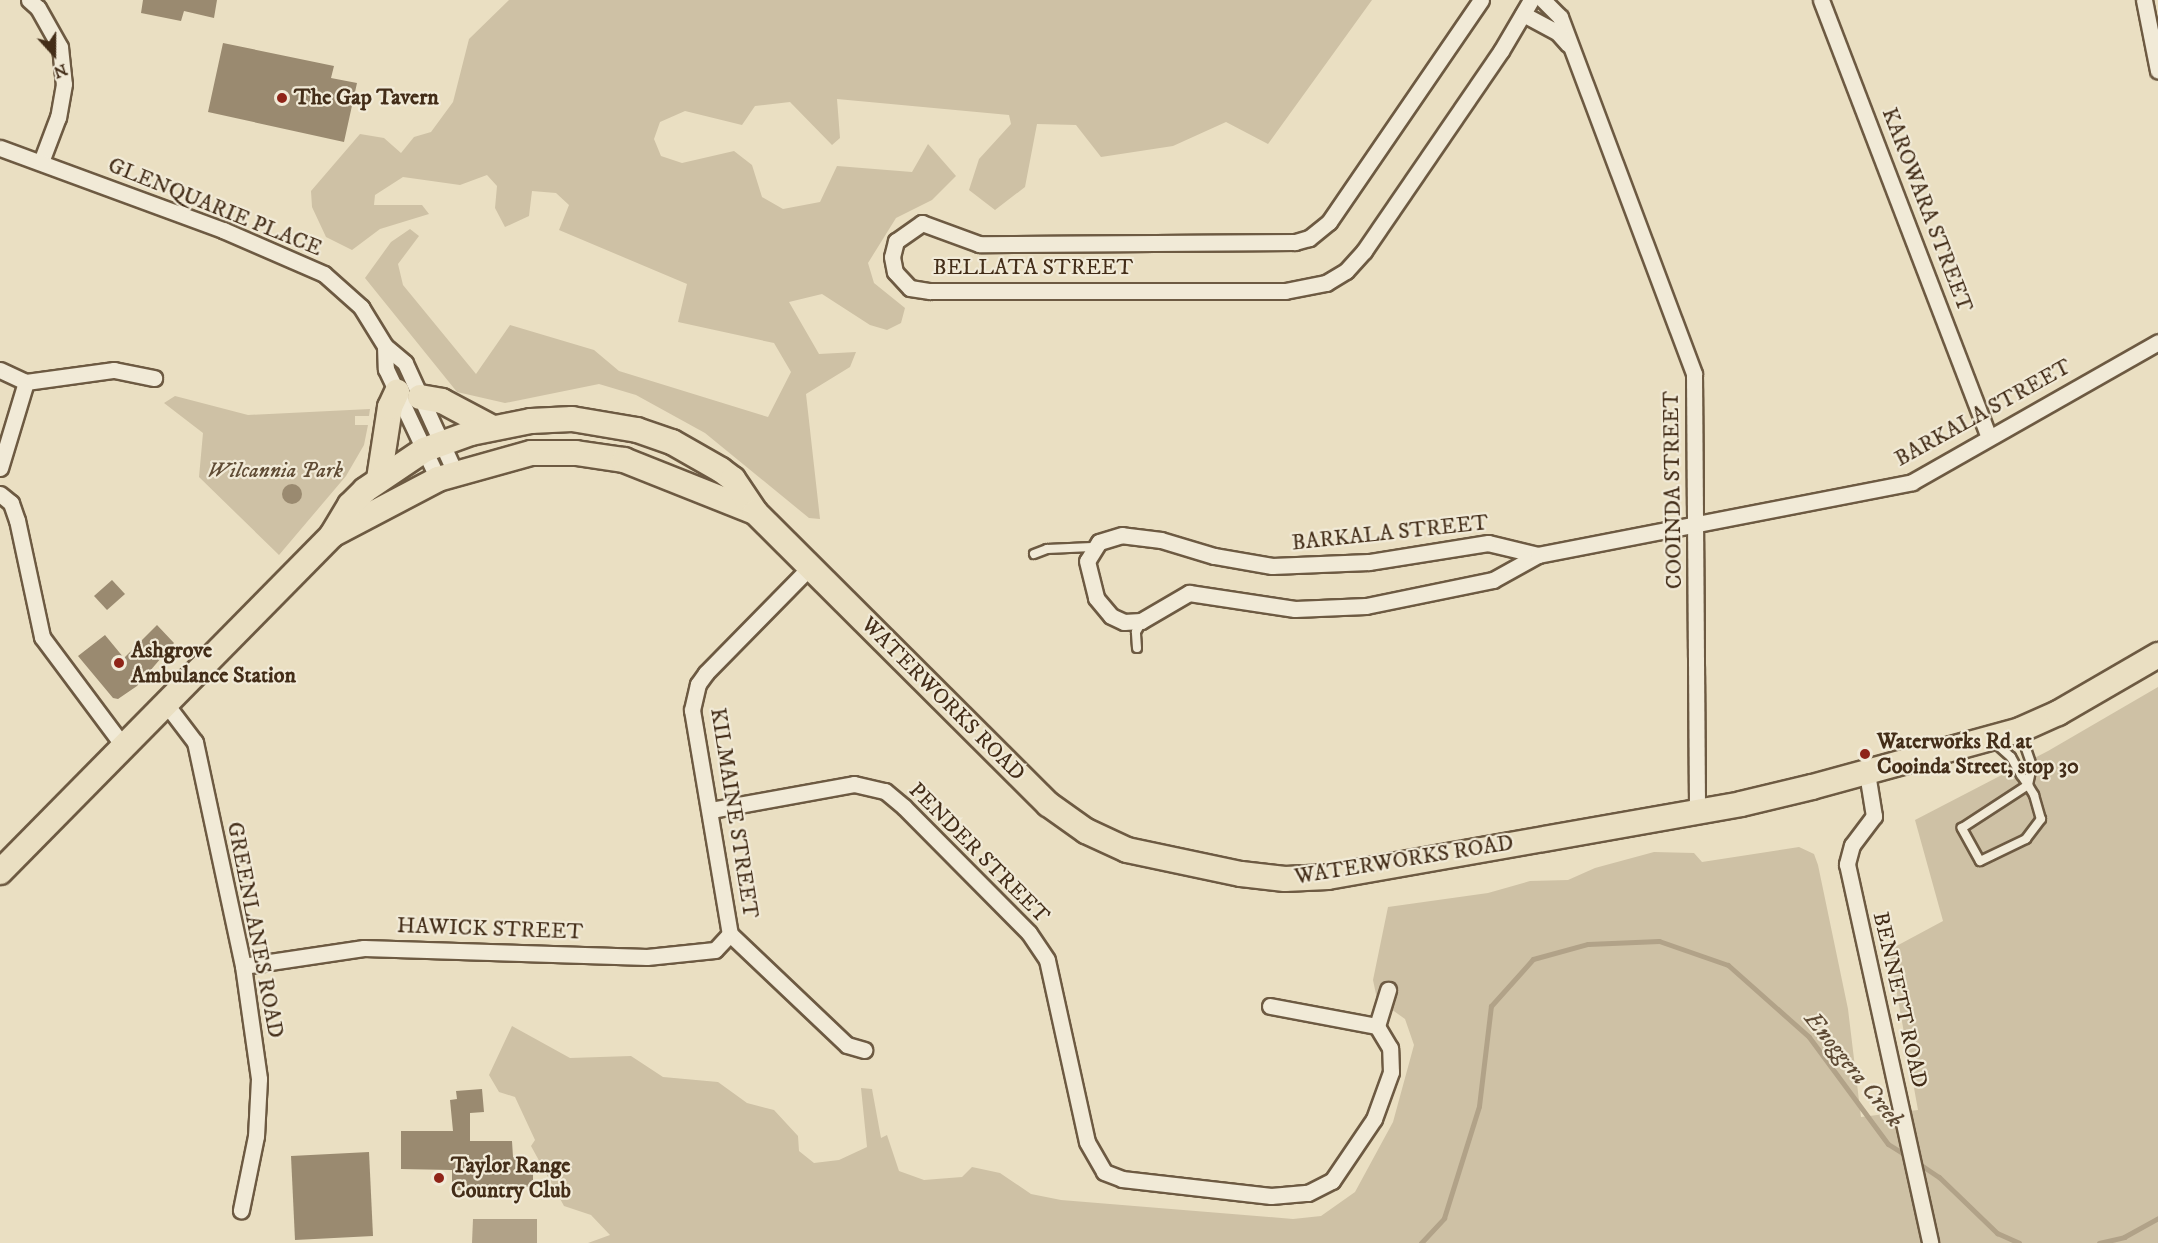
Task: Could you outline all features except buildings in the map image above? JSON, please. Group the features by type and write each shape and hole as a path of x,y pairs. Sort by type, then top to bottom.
{"main road":[{"path":"379,479 390,407 409,394 442,400 490,428"},
{"name":"WATERWORKS ROAD","path":"0,872 332,535 350,505 379,479 433,447 490,428 572,419 655,435 689,451 733,478 755,512 1048,804 1086,831 1147,856 1266,878 1308,878 1697,812 1867,773 2020,730 2058,713 2158,655"},
{"name":"WATERWORKS ROAD","path":"332,535 447,476 531,453 602,456 642,465 755,512"}],"street":[{"path":"29,0 38,8 60,47 64,84 58,117 41,162"},
{"name":"BELLATA STREET","path":"1481,0 1329,222 1309,238 1295,242 975,244 922,223 904,232 893,246 895,272 910,288 930,291 1296,291 1326,283 1360,256 1523,14 1530,0"},
{"name":"COOINDA STREET","path":"1543,0 1558,12 1694,374 1697,812"},
{"name":"KAROWARA STREET","path":"1821,0 1989,437"},
{"path":"2144,0 2158,70"},
{"name":"COOINDA STREET","path":"1523,14 1558,33 1569,46"},
{"name":"GLENQUARIE PLACE","path":"0,148 307,263 361,307 385,346 405,363 409,394 447,476"},
{"name":"BARKALA STREET","path":"1144,620 1176,597 1194,592 1303,609 1366,606 1493,580 1538,555 1696,527 1912,482 2158,342"},
{"name":"GLENQUARIE PLACE","path":"385,346 386,369 409,394 433,447"},
{"path":"0,370 26,382 114,370 154,378"},
{"path":"0,468 26,382"},
{"path":"0,494 11,503 17,520 42,637 124,747"},
{"name":"BARKALA STREET","path":"1092,547 1106,538 1129,535 1226,558 1284,566 1369,562 1488,543 1538,555"},
{"path":"1092,547 1087,568 1101,606 1124,622 1144,620"},
{"name":"KILMAINE STREET","path":"811,566 698,684 692,710 711,810 730,934 847,1045 864,1050"},
{"name":"GREENLANES ROAD","path":"166,704 195,742 243,966 259,1078 256,1136 241,1210"},
{"name":"BENNETT ROAD","path":"1867,773 1874,816 1852,845 1847,864 1930,1243"},
{"name":"PENDER STREET","path":"711,810 854,784 885,791 904,807 1029,933 1042,952 1053,976 1087,1142 1097,1164 1122,1179 1271,1196 1308,1193 1332,1181 1374,1119 1391,1071 1390,1048 1377,1026"},
{"name":"HAWICK STREET","path":"243,966 364,948 647,957 715,950 730,934"},
{"path":"1270,1006 1377,1026 1388,990"}],"lane":[{"path":"1034,554 1047,549 1092,547"},
{"path":"1137,648 1137,630 1144,620"},
{"path":"1991,739 2011,757 2028,785 2041,811 2038,826 2026,839 1980,861 1963,834 1965,822 2028,785 2032,766 2020,730"}],"green space":[{"path":"509,0 1372,0 1268,144 1226,122 1173,146 1101,157 1076,125 1037,124 1025,187 995,210 969,190 979,159 1011,124 1009,115 837,99 840,138 832,145 790,102 755,106 742,125 685,111 660,122 654,139 661,156 682,163 734,151 752,165 762,197 783,209 820,202 837,166 912,172 928,144 956,176 932,200 896,218 868,263 874,283 905,308 901,323 887,330 870,325 822,294 789,302 819,354 856,352 850,367 806,394 820,519 809,518 705,433 636,395 599,384 505,403 457,392 365,278 391,242 410,229 419,236 398,264 403,285 476,374 510,325 594,350 619,371 768,417 791,372 774,343 678,322 687,284 559,230 569,205 556,193 532,191 529,216 505,227 495,208 497,186 487,175 460,185 403,177 375,195 374,205 422,205 429,214 380,229 352,250 326,237 312,207 311,191 360,134 384,138 401,153 414,137 431,132 453,102 469,39"},
{"name":"Wilcannia Park","path":"175,396 248,415 370,409 369,416 355,416 355,425 368,425 364,445 346,476 279,555 199,477 203,433 164,403"},
{"path":"2158,687 2158,1243 588,1243 610,1235 591,1215 564,1206 531,1146 535,1140 515,1097 499,1092 489,1075 512,1026 570,1058 631,1056 663,1077 718,1082 747,1103 774,1110 798,1136 799,1151 814,1163 839,1160 867,1147 861,1088 872,1089 881,1138 887,1135 899,1171 924,1180 962,1177 972,1167 1000,1173 1031,1194 1061,1200 1293,1219 1321,1216 1355,1192 1393,1122 1414,1045 1405,1019 1377,999 1373,980 1388,907 1488,893 1530,881 1568,880 1595,868 1654,852 1694,853 1702,862 1799,847 1814,854 1818,865 1848,1009 1861,1117 1918,1110 1889,950 1943,921 1915,820 2048,751"}],"shaded area":[{"path":"473,1219 537,1219 537,1243 472,1243"}],"waterway":[{"name":"Enoggera Creek","path":"1421,1243 1444,1218 1479,1106 1491,1006 1533,959 1588,944 1659,941 1728,965 1809,1037 1888,1144 1907,1156"},
{"name":"Enoggera Creek","path":"1915,1161 1939,1177 1997,1233 2019,1243"},
{"name":"Enoggera Creek","path":"2099,1243 2124,1237 2158,1218"}],"place":[{"name":"The Gap Tavern","path":"282,98"},
{"name":"Ashgrove Ambulance Station","path":"119,663"},
{"name":"Waterworks Rd at Cooinda Street, stop 30","path":"1865,754"},
{"name":"Taylor Range Country Club","path":"439,1178"}]}
